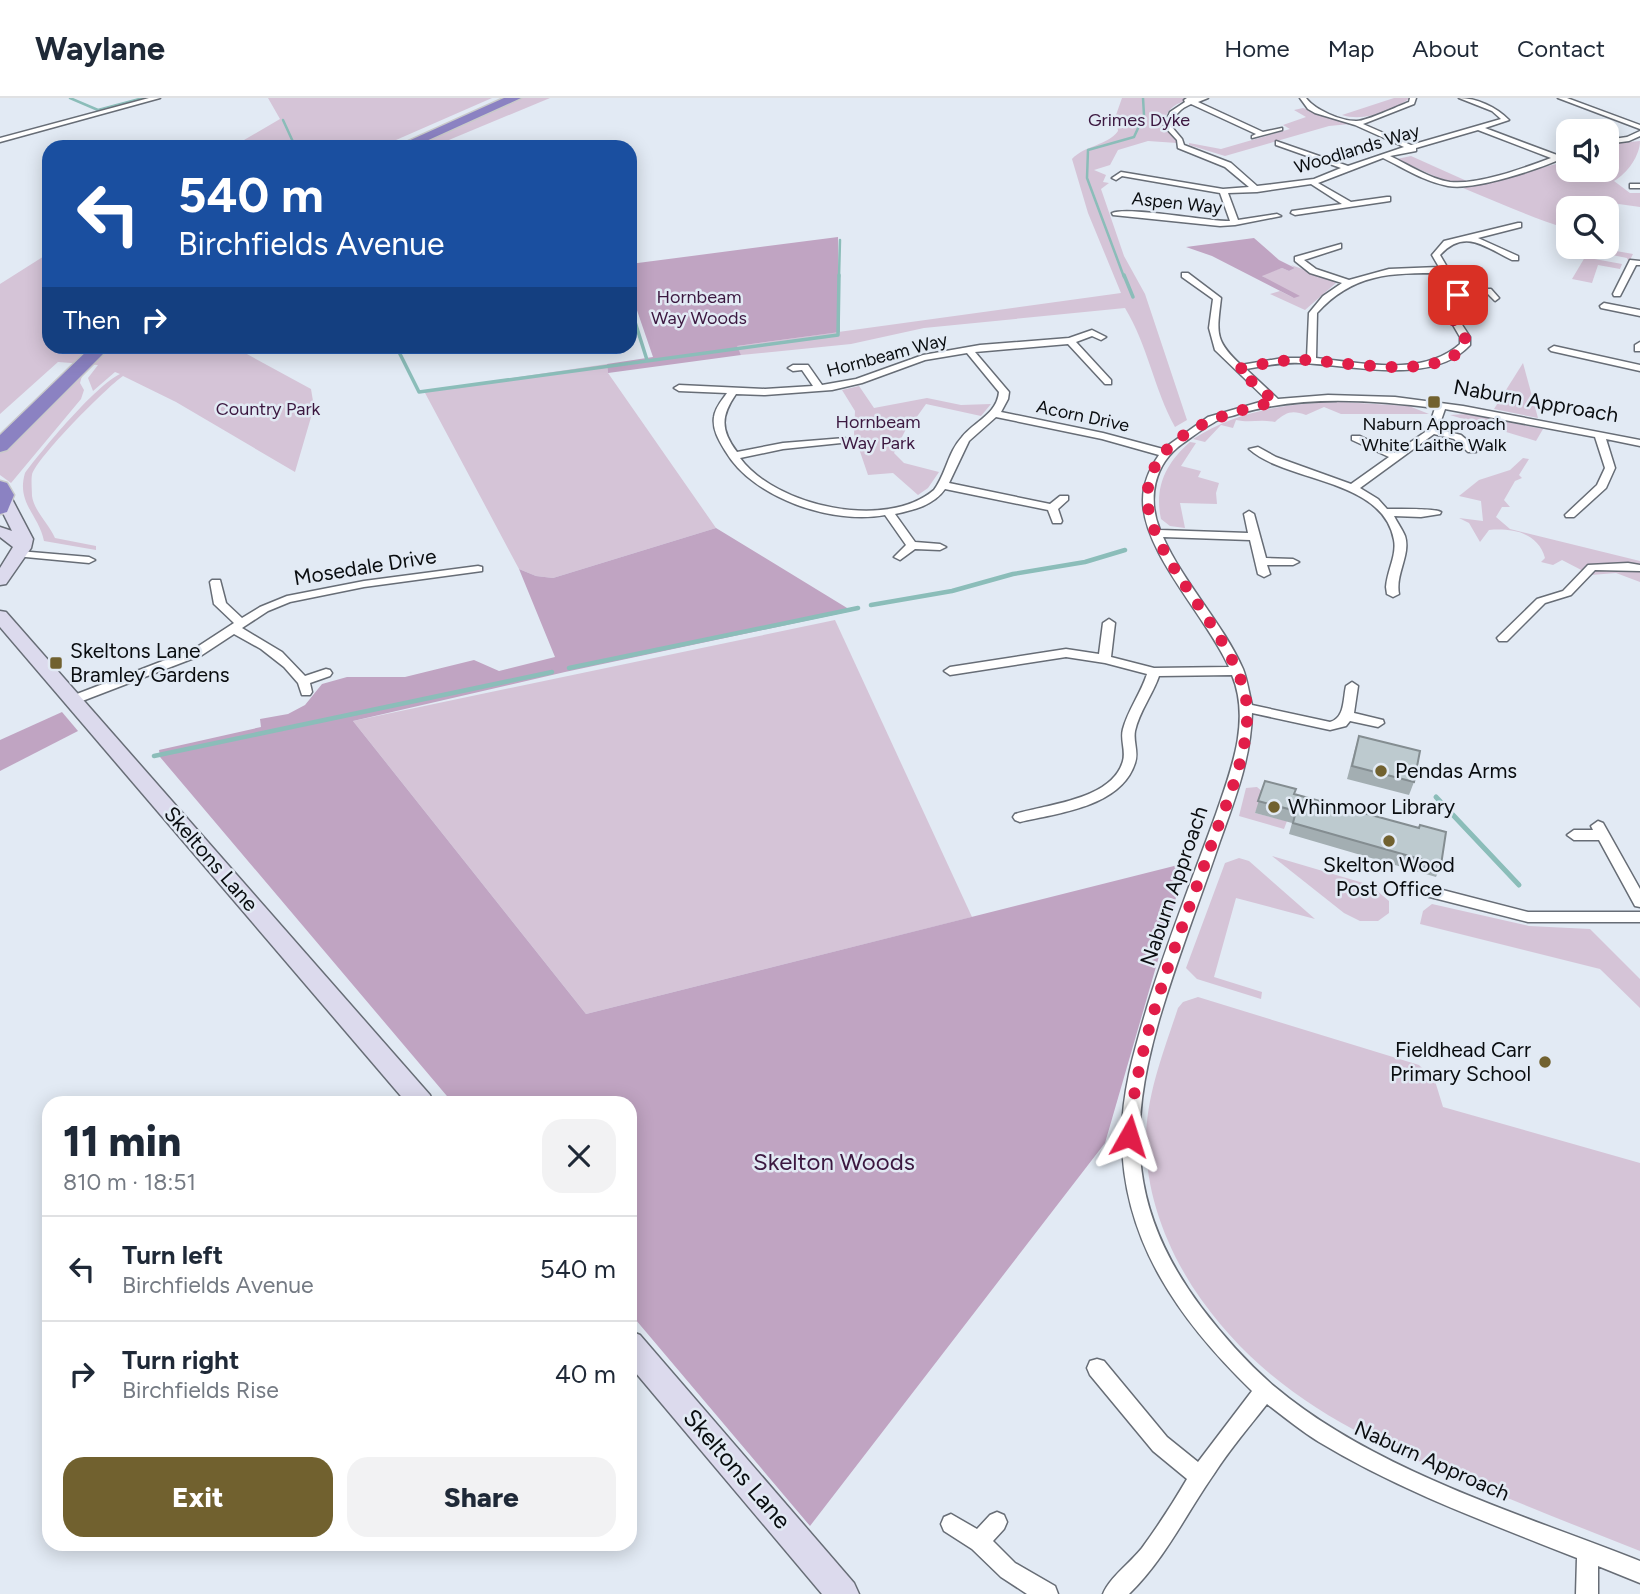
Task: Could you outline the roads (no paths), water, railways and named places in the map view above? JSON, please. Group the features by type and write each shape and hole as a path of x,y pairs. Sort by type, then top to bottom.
{"highway":[{"path":"401,140 497,98"},
{"path":"418,140 515,98"},
{"path":"0,424 78,357"},
{"path":"0,446 78,357"}],"street":[{"path":"0,140 157,98"},
{"path":"1182,98 1229,122 1262,134"},
{"path":"1205,98 1181,104 1173,111 1167,126 1180,140 1181,146 1228,165 1257,190"},
{"path":"1303,98 1310,108 1317,112 1357,124 1413,149"},
{"path":"1357,124 1412,103 1413,98"},
{"name":"Woodlands Way","path":"1117,175 1223,191 1257,190 1312,182 1385,156 1502,123 1506,118 1494,110 1462,98"},
{"path":"1561,98 1640,130 1629,139 1619,140"},
{"path":"1253,137 1280,129"},
{"path":"1480,129 1556,157"},
{"path":"1279,143 1347,168"},
{"path":"1295,155 1304,152"},
{"path":"1385,156 1440,181 1458,185 1474,183 1556,159"},
{"path":"1312,182 1350,205"},
{"name":"Aspen Way","path":"1223,191 1235,223 1245,231"},
{"path":"1300,211 1387,200"},
{"name":"Aspen Way","path":"1116,213 1147,214 1193,223 1235,223"},
{"path":"1235,223 1277,216"},
{"path":"1238,369 1288,360 1410,368 1454,356 1465,345 1465,337 1449,311 1457,299 1457,290 1436,255 1447,243 1524,225"},
{"path":"1470,237 1515,258"},
{"path":"1338,246 1298,259 1313,271 1347,282"},
{"path":"1636,263 1608,306 1639,316"},
{"path":"1311,360 1313,313 1347,282 1374,272 1444,270"},
{"path":"1185,275 1217,298 1215,339 1220,351 1275,402"},
{"path":"1457,290 1491,292 1495,298"},
{"name":"Hornbeam Way","path":"679,388 732,392 819,388 859,381 913,360 969,350 1070,341 1092,333 1101,337"},
{"path":"1070,341 1108,382"},
{"path":"1554,348 1640,368"},
{"path":"732,392 721,410 719,424 733,456 750,475 796,501 840,511 889,513 916,506 938,492 958,449 1002,405 1004,392 969,350"},
{"path":"793,368 804,367 819,388"},
{"name":"Naburn Approach","path":"1640,443 1441,407 1345,397 1275,402 1205,423 1165,453 1154,468 1147,494 1149,515 1156,533 1227,648 1238,671 1247,708 1245,741 1230,793 1165,980 1136,1078 1129,1150 1139,1208 1150,1244 1168,1277 1212,1340 1264,1392 1296,1418 1371,1463 1640,1572"},
{"path":"1353,488 1432,431 1441,407"},
{"name":"Acorn Drive","path":"993,413 1104,436 1165,453"},
{"path":"1432,431 1457,437 1472,450"},
{"path":"1570,515 1602,486 1610,468 1600,436"},
{"path":"1356,438 1396,457"},
{"path":"733,456 783,446 842,440"},
{"path":"1254,449 1274,463 1353,488 1387,513 1400,538 1398,557 1389,584 1393,594"},
{"path":"943,485 1052,508"},
{"path":"0,580 21,551 24,531 1,498"},
{"path":"1052,508 1064,498"},
{"path":"1052,508 1057,521"},
{"path":"1387,513 1436,512"},
{"path":"889,513 912,545"},
{"path":"1249,514 1264,574"},
{"path":"0,532 12,536 21,551"},
{"path":"1156,533 1255,537"},
{"path":"900,557 912,545 940,547"},
{"path":"21,551 89,560"},
{"path":"1261,561 1293,562"},
{"path":"1503,638 1541,601 1567,593 1592,567 1604,565 1640,568"},
{"name":"Mosedale Drive","path":"73,700 175,662 217,642 264,609 318,592 478,569"},
{"path":"216,582 220,604 238,627 255,637 305,686 326,673"},
{"name":"Skeltons Lane","path":"0,616 416,1096"},
{"path":"1105,659 1109,623"},
{"path":"950,671 1066,653 1105,659 1154,672 1238,671"},
{"path":"1020,817 1097,797 1121,778 1131,761 1128,729 1146,700 1154,672"},
{"path":"1247,708 1330,726 1341,723 1347,716 1352,686"},
{"path":"1347,716 1378,723"},
{"path":"1574,835 1600,830 1640,902"},
{"path":"1431,892 1528,917 1640,916"},
{"name":"Skeltons Lane","path":"637,1353 844,1594"},
{"path":"1097,1368 1160,1444 1200,1477"},
{"path":"1114,1594 1143,1565 1166,1536 1200,1477 1264,1392"},
{"path":"979,1542 997,1522"},
{"path":"951,1524 979,1542 1008,1570 1047,1594"},
{"path":"1587,1594 1588,1550"}],"waterway":[{"path":"70,98 98,110 143,98"},
{"name":"Grimes Dyke","path":"1124,277 1087,178 1088,150 1134,137 1144,115 1143,98"},
{"path":"283,120 292,140"},
{"path":"839,277 840,240"},
{"path":"400,354 419,392 838,335 839,275"},
{"name":"Grimes Dyke","path":"1124,275 1133,297"},
{"path":"637,328 647,360"},
{"path":"871,605 952,591 1013,574 1085,562 1125,550"},
{"path":"569,668 858,608"},
{"path":"154,756 552,672"},
{"path":"1436,797 1519,885"}],"place":[{"name":"Naburn Approach White Laithe Walk","path":"1434,402"},
{"name":"Skeltons Lane Bramley Gardens","path":"56,663"},
{"name":"Pendas Arms","path":"1381,771"},
{"name":"Whinmoor Library","path":"1274,807"},
{"name":"Skelton Wood Post Office","path":"1389,841"},
{"name":"Fieldhead Carr Primary School","path":"1545,1062"}],"park label":[{"name":"Hornbeam Way Woods","path":"699,307"},
{"name":"Country Park","path":"268,409"},
{"name":"Hornbeam Way Park","path":"878,432"},
{"name":"Skelton Woods","path":"834,1162"}]}
